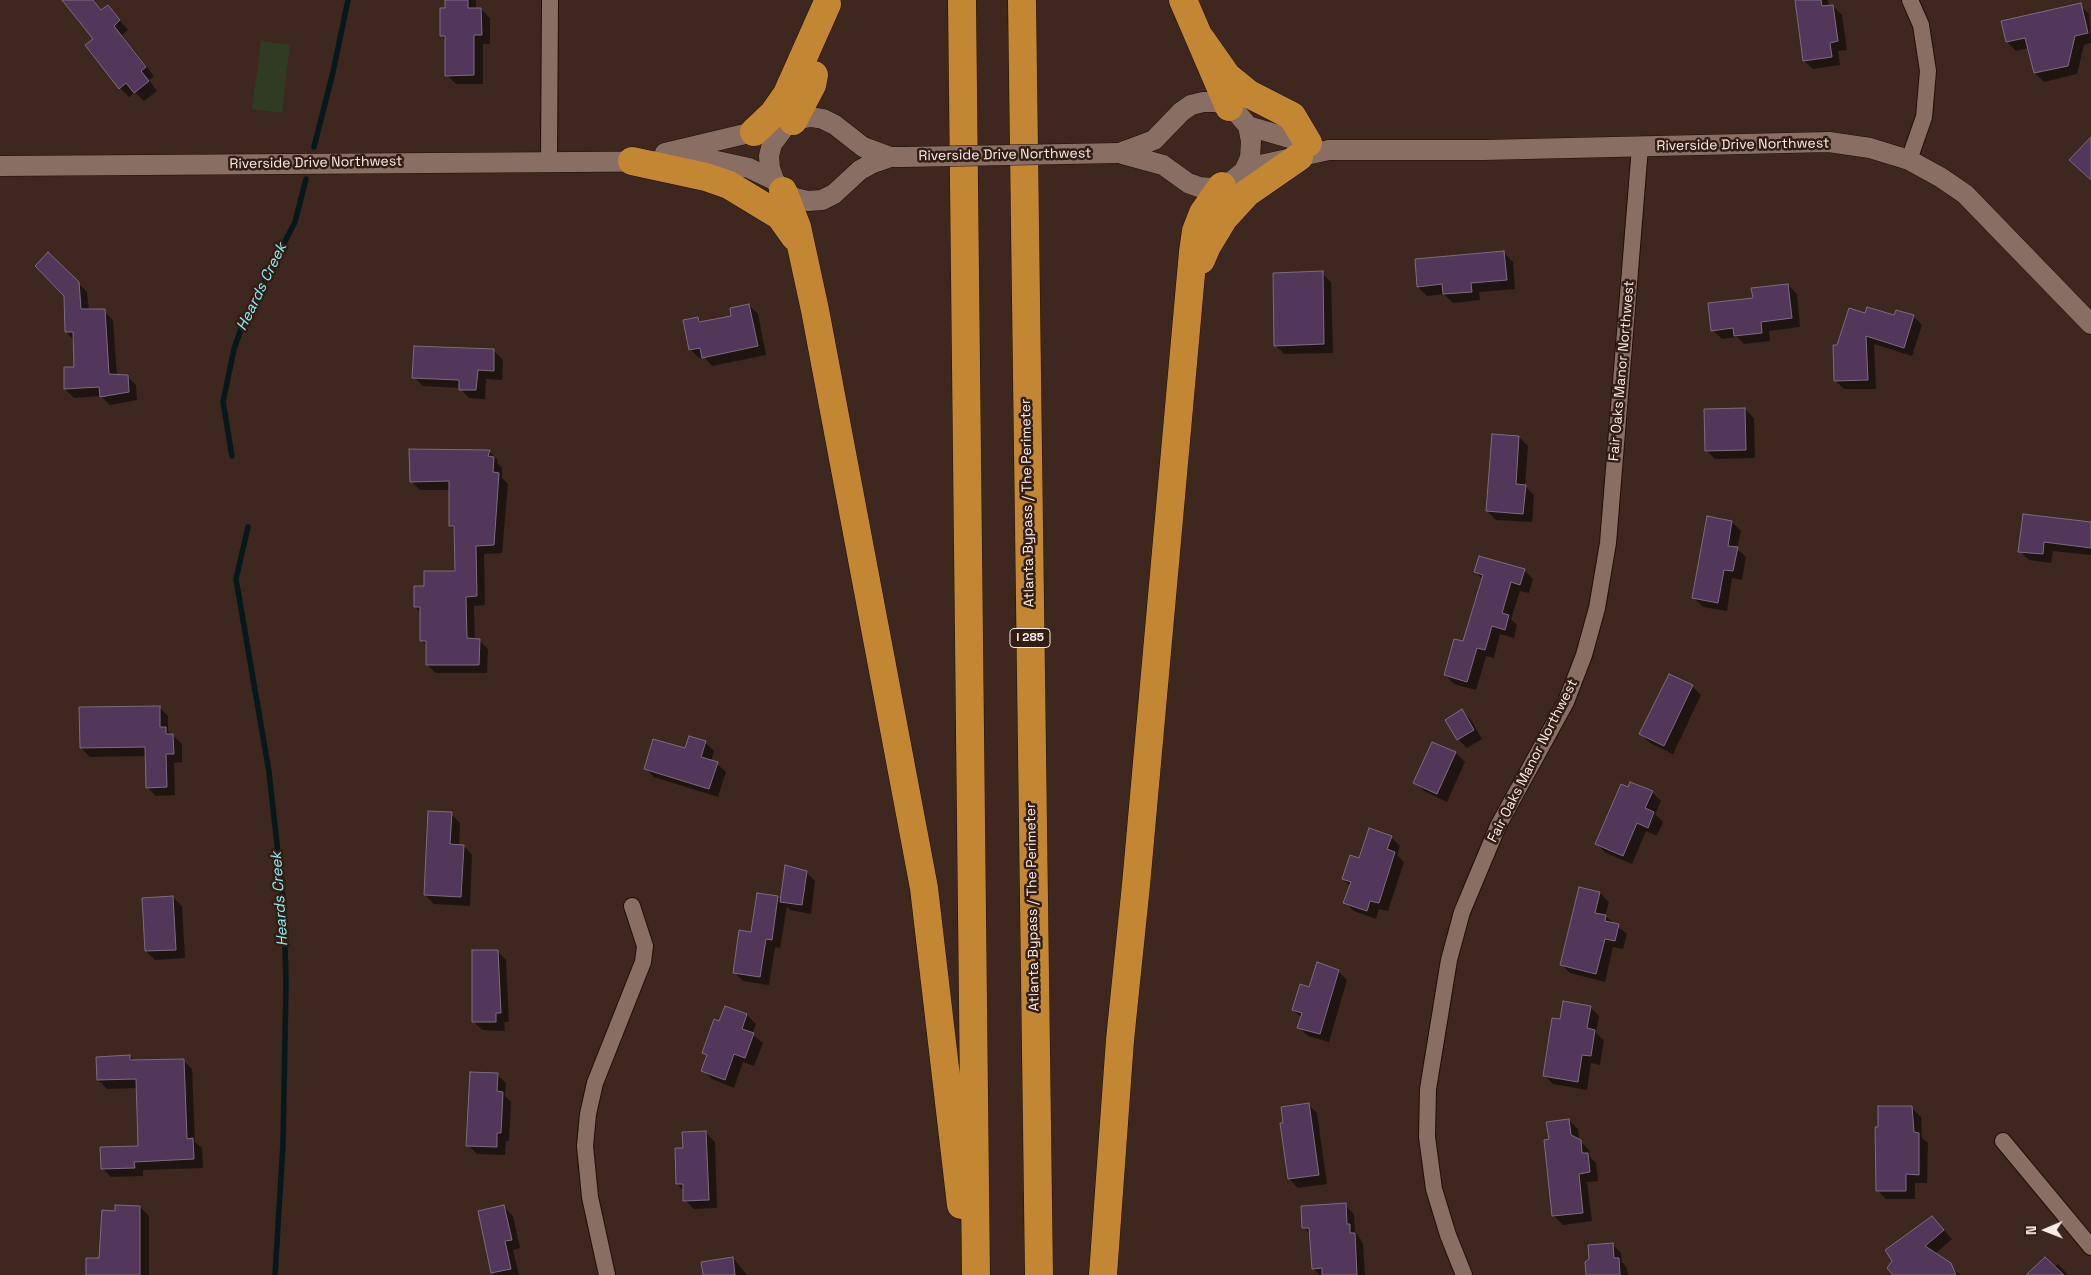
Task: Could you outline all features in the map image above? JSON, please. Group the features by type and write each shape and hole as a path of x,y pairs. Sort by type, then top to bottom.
{"highway":[{"path":"962,0 976,1275"},
{"name":"Atlanta Bypass / The Perimeter","path":"1022,0 1039,1275"},
{"path":"1183,0 1230,107"},
{"path":"790,123 812,85 827,2"},
{"path":"754,132 773,114 787,94 827,2"},
{"path":"1190,289 1207,246 1224,218 1247,193 1312,150 1292,116 1249,94 1227,76 1201,39"},
{"path":"632,161 706,177 730,185 780,216 801,246"},
{"path":"1103,1275 1120,1040 1196,231 1203,213 1233,179"},
{"path":"779,186 797,227 815,310 924,888 970,1275"}],"street":[{"path":"549,161 550,0"},
{"path":"1909,160 1924,117 1928,70 1920,25 1910,0"},
{"name":"Riverside Drive Northwest","path":"1119,153 1154,140 1181,112 1191,105 1203,102 1216,102 1230,107"},
{"path":"1230,107 1237,112 1248,126 1251,150 1233,179"},
{"name":"Riverside Drive Northwest","path":"632,161 811,117 824,119 863,146 897,157"},
{"path":"779,186 770,168 769,156 772,144 790,123"},
{"name":"Riverside Drive Northwest","path":"1248,126 1312,150"},
{"name":"Riverside Drive Northwest","path":"0,166 717,161 748,168 779,186 795,198 808,201 822,200 834,194 860,170 897,157 1119,153 1156,162 1199,187 1233,179 1260,165 1312,150 1640,147 1829,142 1870,148 1909,160 1940,176 1966,194 2091,324"},
{"name":"Fair Oaks Manor Northwest","path":"1464,1275 1448,1235 1434,1189 1426,1137 1430,1073 1449,960 1462,912 1498,826 1566,702 1584,655 1597,608 1608,543 1640,147"},
{"path":"608,1275 590,1197 585,1146 588,1114 595,1083 643,962 645,946 632,906"},
{"path":"2004,1141 2091,1247"}],"green space":[{"path":"261,41 290,45 282,113 252,109"}],"building":[{"path":"62,0 93,0 101,10 108,5 120,20 114,26 146,67 141,71 149,81 134,93 126,83 119,89 85,45 93,39"},
{"path":"445,0 468,0 468,8 481,8 482,35 474,35 474,75 445,76 445,36 440,36 440,8 445,8"},
{"path":"1795,0 1821,0 1822,6 1833,5 1838,41 1830,43 1832,57 1803,61"},
{"path":"2081,3 2088,33 2075,36 2068,66 2034,73 2025,38 2006,42 2001,21"},
{"path":"2091,137 2091,180 2069,160"},
{"path":"1504,251 1507,280 1471,283 1472,292 1443,294 1442,284 1417,287 1415,259"},
{"path":"48,252 79,282 81,309 105,309 109,374 128,375 129,392 100,397 99,387 64,389 64,367 74,367 73,332 65,332 64,296 35,266"},
{"path":"1323,271 1324,344 1274,346 1273,273"},
{"path":"1788,284 1792,318 1761,322 1762,333 1734,336 1733,328 1711,331 1708,303 1753,298 1751,288"},
{"path":"749,304 758,346 702,358 700,348 689,350 683,320 698,317 699,322 731,316 730,308"},
{"path":"1867,307 1894,315 1896,310 1914,315 1904,348 1866,336 1868,380 1834,381 1833,345 1837,345 1849,308 1865,313"},
{"path":"414,346 494,349 494,371 478,370 476,390 459,390 459,380 412,378"},
{"path":"1745,408 1746,450 1705,451 1704,409"},
{"path":"1492,434 1519,436 1516,484 1526,485 1523,514 1486,511"},
{"path":"409,449 490,450 488,456 494,457 493,472 499,473 494,545 476,546 477,596 466,597 467,638 480,639 479,665 426,665 426,641 420,641 420,607 414,607 414,586 424,586 424,571 455,571 454,526 449,526 449,481 410,482"},
{"path":"2023,514 2091,522 2091,548 2044,542 2043,554 2018,552"},
{"path":"1707,516 1732,521 1728,546 1738,547 1733,571 1724,570 1718,603 1692,598"},
{"path":"1479,556 1525,569 1520,585 1511,582 1502,613 1509,615 1505,630 1492,626 1485,650 1477,648 1467,682 1444,675 1454,639 1463,641 1483,575 1474,572"},
{"path":"1669,674 1693,685 1664,746 1639,734"},
{"path":"160,706 160,727 166,727 166,734 173,734 174,754 166,754 167,787 146,788 145,747 80,748 79,707"},
{"path":"1462,709 1474,730 1457,740 1445,720"},
{"path":"689,736 706,741 701,757 718,762 709,789 644,769 653,739 685,748"},
{"path":"1432,742 1456,752 1437,794 1413,783"},
{"path":"1630,782 1653,791 1645,808 1654,812 1648,828 1637,823 1623,856 1595,844 1621,784 1628,787"},
{"path":"428,811 452,812 450,844 464,845 461,897 424,895"},
{"path":"1369,828 1392,836 1387,849 1395,852 1379,903 1370,901 1367,911 1343,903 1351,882 1342,879 1350,855 1359,858"},
{"path":"785,865 807,871 802,905 780,902"},
{"path":"1579,887 1600,892 1595,913 1606,915 1605,921 1619,924 1615,941 1605,939 1596,974 1560,965"},
{"path":"757,893 778,896 772,940 766,939 760,977 733,973 739,930 751,932"},
{"path":"173,896 176,950 145,951 142,898"},
{"path":"472,950 498,950 501,1013 496,1013 496,1022 472,1022"},
{"path":"1317,962 1339,970 1320,1034 1297,1028 1302,1013 1292,1010 1300,984 1309,987"},
{"path":"1563,1001 1591,1006 1587,1028 1595,1030 1591,1056 1582,1055 1578,1082 1543,1076 1552,1018 1560,1019"},
{"path":"725,1006 747,1014 742,1029 754,1033 745,1058 734,1054 725,1080 701,1071 707,1055 702,1053 714,1019 719,1021"},
{"path":"130,1055 130,1060 184,1059 187,1139 193,1138 194,1159 134,1162 135,1168 101,1169 100,1147 138,1146 136,1079 97,1080 96,1057"},
{"path":"470,1072 498,1073 497,1091 503,1092 501,1133 497,1133 497,1147 466,1146"},
{"path":"1309,1103 1319,1175 1288,1179 1280,1123 1283,1123 1281,1107"},
{"path":"1878,1106 1912,1106 1914,1132 1919,1133 1919,1175 1906,1174 1906,1191 1876,1191 1875,1127 1878,1127"},
{"path":"1569,1119 1571,1135 1581,1140 1582,1153 1588,1153 1590,1172 1579,1174 1583,1213 1552,1216 1544,1140 1549,1139 1546,1122"},
{"path":"706,1131 709,1200 683,1201 683,1184 676,1184 675,1148 683,1148 682,1132"},
{"path":"1346,1203 1347,1224 1350,1224 1350,1233 1355,1233 1357,1275 1322,1275 1322,1268 1312,1269 1309,1228 1302,1228 1301,1206"},
{"path":"115,1205 140,1206 140,1275 86,1275 86,1258 99,1258 102,1210 115,1211"},
{"path":"504,1205 512,1240 505,1241 511,1269 491,1273 478,1211"},
{"path":"1932,1216 1944,1230 1925,1246 1951,1263 1956,1275 1893,1275 1887,1268 1892,1261 1885,1250"},
{"path":"1613,1243 1614,1258 1619,1258 1620,1275 1586,1275 1585,1262 1589,1259 1588,1245"},
{"path":"733,1257 735,1275 703,1275 701,1262"},
{"path":"2045,1257 2064,1275 2026,1275"}],"waterway":[{"name":"Heards Creek","path":"314,147 333,72 348,0"},
{"name":"Heards Creek","path":"232,456 223,402 234,349 243,323 295,222 306,179"},
{"name":"Heards Creek","path":"248,527 236,579 269,772 284,907 286,983 283,1144 275,1275"}]}
